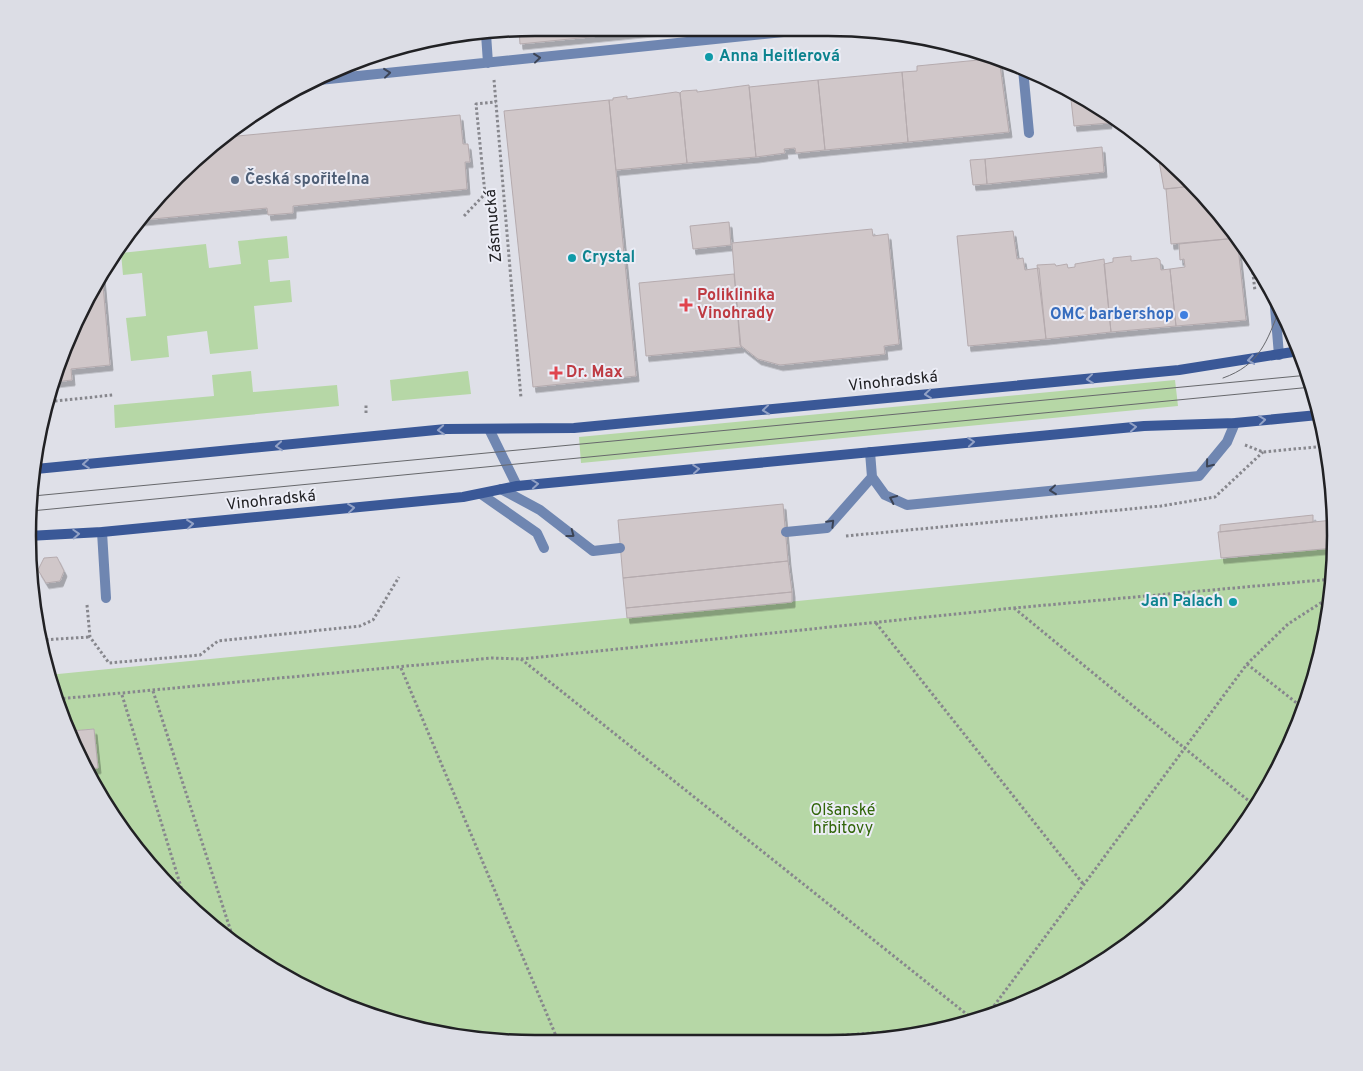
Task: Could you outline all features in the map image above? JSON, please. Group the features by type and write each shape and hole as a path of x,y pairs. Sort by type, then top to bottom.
{"main road":[{"name":"Vinohradská","path":"41,467 446,429 574,428 1179,370 1292,352"},
{"name":"Vinohradská","path":"36,536 102,532 481,494 517,486 1144,426 1235,423 1312,416"}],"street":[{"path":"343,75 488,63 744,36"},
{"path":"486,39 488,63"},
{"path":"1024,76 1030,133"},
{"path":"1276,317 1279,354"},
{"path":"870,452 872,476 885,495 907,505 1200,476 1227,442 1235,423"},
{"path":"490,429 517,486"},
{"path":"786,532 827,528 872,476"},
{"path":"501,489 540,510 593,551 620,548"},
{"path":"481,494 537,533 544,548"},
{"path":"102,532 106,598"}],"path":[{"name":"Zásmucká","path":"502,61 503,76 494,76 521,398"},
{"path":"464,216 485,194 476,104 496,102"},
{"path":"55,401 113,395"},
{"path":"366,404 366,413"},
{"path":"1238,442 1263,452 1318,447"},
{"path":"827,528 842,536 1161,506 1214,497 1263,452"},
{"path":"106,598 87,603 90,637 110,663 200,655 218,641 360,626 373,620 399,577"},
{"path":"64,699 122,695 492,658 521,659 1014,608 1324,581"},
{"path":"994,1006 1182,748 1247,664 1288,624 1322,602"},
{"path":"1014,608 1250,802"},
{"path":"876,623 1084,885"},
{"path":"47,640 90,637"},
{"path":"521,659 967,1015"},
{"path":"1247,664 1297,704"},
{"path":"402,668 556,1035"},
{"path":"153,691 231,931"},
{"path":"122,695 181,888"}],"green space":[{"path":"287,236 289,258 268,260 270,282 290,280 292,302 254,306 258,349 210,354 207,331 167,336 169,357 131,361 126,318 146,316 142,273 123,275 121,256 124,253 206,244 209,268 241,264 238,241"},
{"path":"251,371 253,392 337,385 339,406 115,428 114,405 214,396 212,375"},
{"path":"468,371 471,394 392,401 390,380"},
{"path":"1175,380 1178,406 581,463 579,437"},
{"name":"Olšanské hřbitovy","path":"1327,549 1326,568 1317,633 1310,665 1289,727 1260,785 1243,813 1203,865 1181,889 1157,911 1105,951 1077,968 1019,997 957,1018 925,1025 860,1034 503,1034 438,1025 406,1018 344,997 286,968 258,951 206,911 160,865 120,813 103,785 94,768 98,767 94,729 76,731 56,674"}],"building":[{"path":"600,36 520,44 519,37"},
{"path":"979,60 1000,67 1009,132 908,142 902,72 917,71 917,66"},
{"path":"902,72 908,142 825,150 818,80"},
{"path":"818,80 825,150 796,153 795,148 784,149 785,153 756,157 749,87"},
{"path":"749,85 756,157 687,163 680,93 682,91 697,90 697,92"},
{"path":"680,93 687,163 616,170 609,100 627,96 627,99"},
{"name":"Crystal","path":"609,100 636,376 533,387 504,111"},
{"path":"1071,100 1109,123 1074,126"},
{"path":"460,115 463,144 468,144 470,162 465,162 467,189 293,206 293,213 268,215 267,208 149,219 182,182 236,136"},
{"path":"1102,147 1104,172 987,184 985,159"},
{"path":"985,159 987,184 973,185 970,160"},
{"path":"1159,162 1185,187 1164,189"},
{"path":"1185,187 1229,239 1171,244 1166,189"},
{"path":"729,222 731,245 693,249 690,226"},
{"path":"872,229 873,236 888,234 899,344 884,346 885,354 780,365 758,359 740,345 732,243"},
{"path":"1013,231 1017,259 1023,258 1025,270 1039,268 1046,339 968,346 957,236"},
{"path":"1229,239 1239,252 1246,320 1176,326 1170,269 1185,267 1184,259 1180,260 1179,244"},
{"path":"1131,256 1131,261 1157,258 1160,260 1161,270 1170,269 1176,326 1111,332 1104,264 1113,262 1113,258"},
{"path":"1104,259 1111,332 1046,339 1037,265 1055,264 1056,266 1067,264 1068,268 1075,267 1075,264"},
{"path":"734,274 741,347 646,356 639,283"},
{"path":"103,286 110,365 71,369 72,380 61,381 74,344"},
{"path":"783,504 788,561 623,578 618,520"},
{"path":"1313,515 1313,522 1220,532 1220,525"},
{"path":"1327,521 1327,549 1221,558 1218,532"},
{"path":"57,557 64,571 60,581 46,583 38,570 44,558"},
{"path":"788,561 792,592 626,608 623,578"},
{"path":"792,592 792,602 627,618 626,608"},
{"path":"94,729 98,768 94,768 76,731"}],"tram line":[{"path":"1223,378 1236,373 1254,359 1266,341 1276,318"},
{"path":"38,496 1300,376"},
{"path":"37,510 1304,388"}],"place":[{"name":"Anna Heitlerová","path":"709,57"},
{"name":"Česká spořitelna","path":"235,180"},
{"name":"Crystal","path":"572,258"},
{"name":"Poliklinika Vinohrady","path":"686,305"},
{"name":"OMC barbershop","path":"1184,315"},
{"name":"Dr. Max","path":"556,373"},
{"name":"Jan Palach","path":"1233,602"}]}
